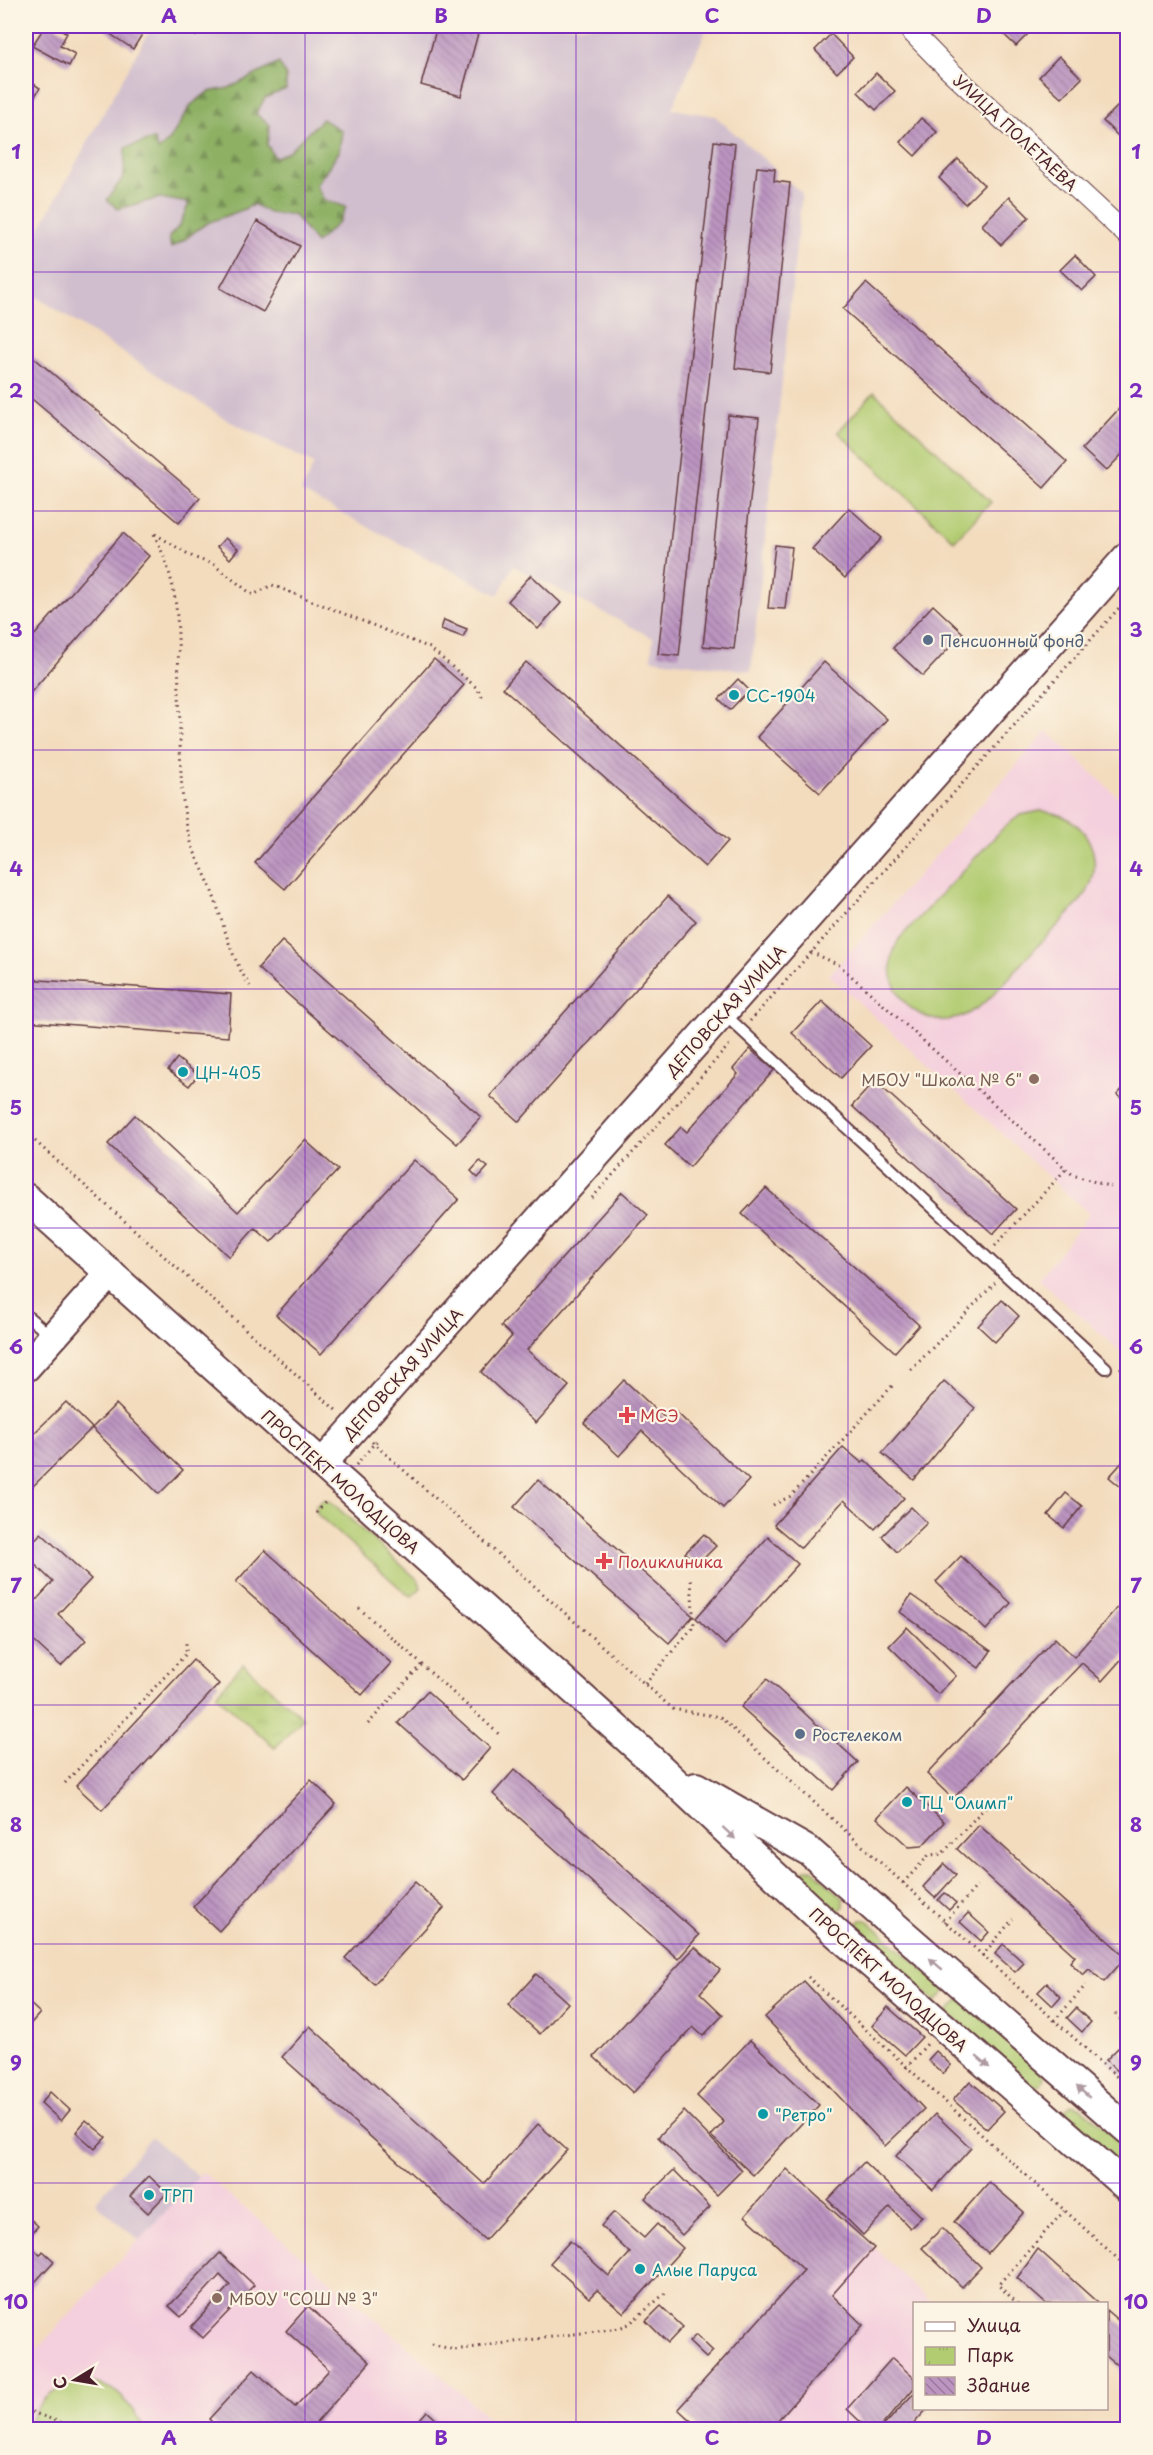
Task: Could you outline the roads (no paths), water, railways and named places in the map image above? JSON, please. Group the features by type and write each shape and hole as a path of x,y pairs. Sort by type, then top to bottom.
{"main road":[{"name":"ДЕПОВСКАЯ УЛИЦА","path":"332,1473 800,946 1128,556"},
{"name":"ПРОСПЕКТ МОЛОДЦОВА","path":"26,1198 656,1764 836,1933 1128,2188"},
{"path":"26,1367 110,1274"},
{"name":"ПРОСПЕКТ МОЛОДЦОВА","path":"656,1764 810,1852 1128,2130"}],"street":[{"name":"УЛИЦА ПОЛЕТАЕВА","path":"906,26 948,69 1128,236"}],"lane":[{"path":"732,1021 1106,1368"},
{"path":"26,1315 52,1338"}],"place":[{"name":"Пенсионный фонд","path":"928,640"},
{"name":"СС-1904","path":"734,695"},
{"name":"ЦН-405","path":"183,1072"},
{"name":"МБОУ \"Школа № 6\"","path":"1034,1079"},
{"name":"МСЭ","path":"627,1415"},
{"name":"Поликлиника","path":"604,1561"},
{"name":"Ростелеком","path":"800,1734"},
{"name":"ТЦ \"Олимп\"","path":"907,1802"},
{"name":"\"Ретро\"","path":"763,2114"},
{"name":"ТРП","path":"149,2195"},
{"name":"Алые Паруса","path":"640,2269"},
{"name":"МБОУ \"СОШ № 3\"","path":"217,2298"}]}
